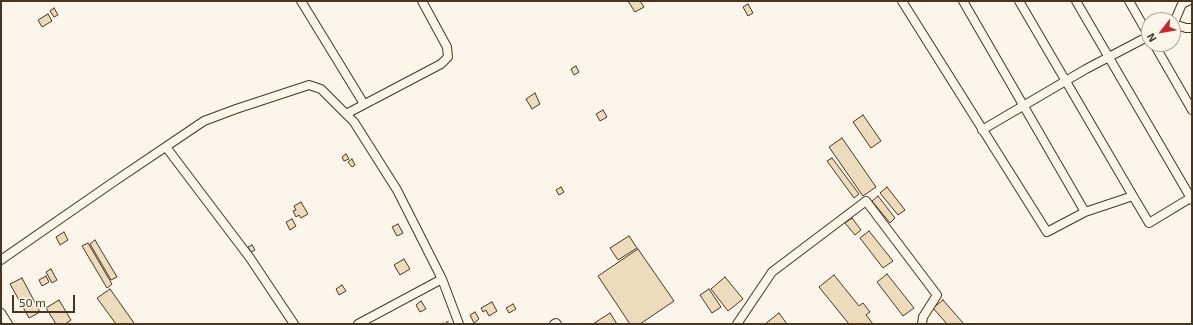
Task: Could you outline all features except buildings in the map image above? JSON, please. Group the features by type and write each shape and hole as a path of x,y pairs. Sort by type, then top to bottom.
{"street":[{"path":"301,1 364,104"},
{"path":"346,114 442,64 448,57 447,47 422,1"},
{"path":"902,1 1047,232 1085,212 1133,196"},
{"path":"963,1 1085,212"},
{"path":"1019,1 1149,223 1191,198 1076,1"},
{"path":"1129,1 1141,22"},
{"path":"1178,12 1182,4 1188,1"},
{"path":"1181,26 1192,28"},
{"path":"982,130 1066,81 1141,40"},
{"path":"1159,52 1192,110"},
{"path":"1,260 112,183 204,122 236,109 309,85 321,89 354,122 397,190 442,279 459,324"},
{"path":"166,147 250,258 294,324"},
{"path":"737,324 772,272 866,201 937,295 922,317 922,324"},
{"path":"358,324 442,279"},
{"path":"1,313 8,324"}]}
